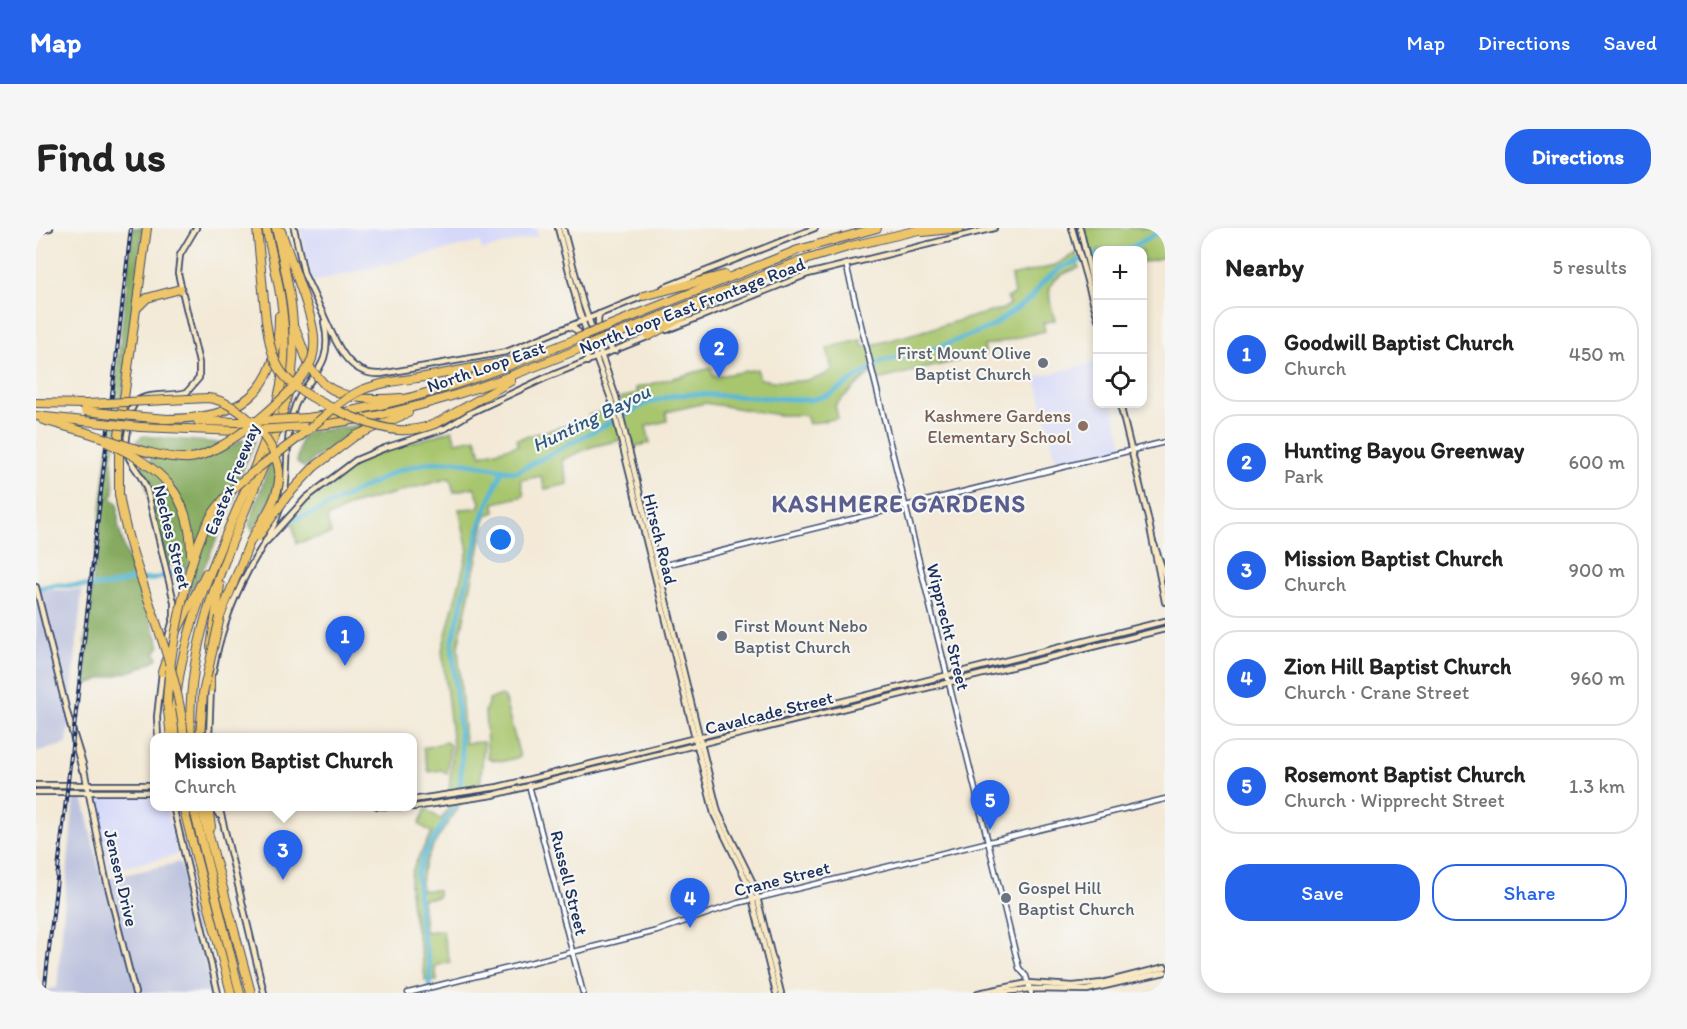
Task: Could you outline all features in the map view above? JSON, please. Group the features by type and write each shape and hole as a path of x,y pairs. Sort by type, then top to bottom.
{"highway":[{"path":"147,228 119,435 119,494 131,550 174,673 183,733"},
{"path":"257,228 271,352 289,381 301,390 384,428 411,430 439,422 542,365"},
{"name":"Eastex Freeway","path":"173,733 182,659 197,609 263,446 280,390 285,335 279,284 266,228"},
{"path":"36,417 177,458 201,456 218,449 290,391 304,375 312,358 314,343 305,300 278,228"},
{"name":"Eastex Freeway","path":"191,733 190,699 199,636 213,591 283,412 292,364 294,318 278,228"},
{"name":"North Loop East","path":"86,407 163,419 238,422 307,418 379,406 435,393 496,372 752,268 818,244 877,228"},
{"name":"North Loop East","path":"36,417 141,427 237,431 303,427 381,415 432,403 542,365 759,276 833,251 927,228"},
{"path":"904,233 960,228"},
{"path":"644,296 752,268"},
{"path":"649,336 759,276"},
{"path":"163,419 216,414 242,403 260,387 272,368 277,351 279,284"},
{"path":"136,310 140,302 147,298 180,289"},
{"path":"294,318 310,368 324,384 341,394 366,399 435,393"},
{"path":"172,733 167,702 170,673 190,569 209,520 219,505 240,485 354,395 373,386 541,354"},
{"path":"36,404 86,407 205,398 222,401 240,411 271,448 280,472 276,494 235,575 220,616 203,693 200,733"},
{"path":"251,545 287,496 314,467 355,436 432,403"},
{"path":"78,430 146,461 170,484 180,501 189,525 190,569"},
{"path":"210,687 213,616 235,534"},
{"path":"162,668 174,638 224,540"},
{"path":"183,811 231,993"},
{"path":"193,811 240,993"},
{"path":"207,811 214,852 253,993"},
{"path":"225,993 228,980"}],"main road":[{"path":"36,231 50,228"},
{"name":"Neches Street","path":"158,733 157,717 162,668 174,608 170,581 147,490 142,477 128,460 127,435 131,411 138,398 182,394 191,390 199,378 199,363 180,289 178,264 196,228"},
{"name":"North Loop East Frontage Road","path":"294,228 304,274 348,362 362,372 375,374 492,355 814,228"},
{"name":"Hirsch Road","path":"558,228 582,321 617,411"},
{"name":"Hirsch Road","path":"563,228 578,287 608,374 699,744 714,814 756,899"},
{"name":"North Loop East Frontage Road","path":"267,541 306,498 356,460 446,428 472,412 587,362 772,287 846,264 994,228"},
{"path":"1072,228 1093,302"},
{"path":"1080,228 1097,300"},
{"path":"566,260 574,284 578,287"},
{"path":"209,733 210,687 218,647 233,602 248,571 267,541 284,497 293,412 319,371 326,353 326,328 322,312"},
{"path":"599,314 598,326 603,339 614,351 607,360 608,374"},
{"path":"567,327 576,329 583,339 587,362"},
{"path":"1121,408 1162,574 1165,602"},
{"name":"Jensen Drive","path":"36,587 68,716 83,764 85,784 135,993"},
{"name":"Cavalcade Street","path":"417,800 528,780 1165,621"},
{"name":"Cavalcade Street","path":"417,807 462,801 529,787 1165,629"},
{"path":"1058,648 1060,655"},
{"path":"984,666 985,673"},
{"path":"909,684 910,692"},
{"path":"834,702 836,710"},
{"path":"130,784 130,791"},
{"path":"36,785 150,785"},
{"path":"36,792 150,792"},
{"path":"175,811 218,993"},
{"path":"220,811 264,993"},
{"path":"756,899 776,993"},
{"path":"756,899 781,993"},
{"path":"978,993 1086,985 1165,967"},
{"path":"996,993 1029,988 1087,990 1165,972"}],"street":[{"name":"Wipprecht Street","path":"846,264 1019,968 1029,988"},
{"path":"656,568 1165,442"},
{"name":"Russell Street","path":"528,780 583,993"},
{"name":"Crane Street","path":"408,993 657,931 756,899 1165,799"}],"shaded area":[{"path":"300,228 536,228 538,236 482,250 480,242 312,282"},
{"name":"Kashmere Gardens Elementary School","path":"1093,363 1093,408 1114,408 1124,449 1057,465 1036,377"},
{"path":"82,590 67,744 36,752 36,591"},
{"path":"96,795 150,796 150,811 167,811 177,855 110,870 94,798"},
{"path":"74,796 82,796 102,880 180,862 213,993 36,993 57,987"}],"green space":[{"path":"133,228 143,228 118,432 112,459 114,493 111,498 118,504 118,524 124,548 160,646 155,653 158,658 150,663 132,671 85,685 86,642"},
{"path":"1084,228 1165,228 1165,257 1147,261 1147,246 1093,246 1093,265"},
{"path":"1076,253 1079,268 1059,276 1050,286 1050,300 1055,320 1043,323 1045,331 984,346 985,354 877,380 875,372 870,373 835,405 838,418 809,424 806,415 779,415 705,403 666,412 667,421 646,426 650,443 632,447 629,438 591,447 562,460 568,484 545,489 541,476 521,480 524,496 494,503 495,512 486,515 458,647 465,743 484,742 480,788 449,792 453,745 442,650 468,550 459,509 478,508 480,502 474,487 454,492 450,478 351,505 327,518 331,534 297,543 291,517 334,478 371,455 452,430 456,442 476,438 481,455 518,445 517,439 590,419 589,415 621,407 620,398 637,394 636,388 711,368 713,377 757,369 760,379 788,382 817,378 832,370 827,348 861,340 863,347 1003,309 1010,304 1007,298 1014,294 1011,276 1054,266"},
{"path":"360,425 361,427 312,460 308,466 303,467 297,462 301,438 309,432"},
{"path":"143,436 219,443 230,448 241,440 255,441 237,483 234,501 201,574 188,594 190,580 185,566 167,565 141,465 151,460 151,456 139,451 137,440"},
{"path":"272,456 276,476 275,486 253,531 249,525"},
{"path":"501,695 504,697 520,757 504,761 488,759 485,711 489,700"},
{"path":"446,742 450,745 447,774 442,770 429,772 423,748"},
{"path":"461,804 428,856 421,878 421,890 438,890 438,897 422,899 426,932 442,930 450,962 435,966 437,981 425,981 412,907 410,879 432,833 419,824 426,809 441,820 450,805"}],"waterway":[{"name":"Hunting Bayou","path":"1134,246 1165,229"},
{"name":"Hunting Bayou","path":"288,521 311,514 397,471 426,463 456,461 516,472 647,403 675,395 810,400 829,395 883,361 926,352 991,327 1031,298 1041,284 1060,268 1093,256"},
{"path":"429,993 430,968 420,924 417,874 426,851 454,807 460,785 462,758 452,644 482,518 502,471"},
{"name":"Hunting Bayou","path":"36,589 53,585 107,586 130,580 155,579 183,570"}],"railway":[{"path":"44,993 131,228"}],"place":[{"name":"First Mount Olive Baptist Church","path":"1043,363"},
{"name":"Hunting Bayou Greenway","path":"719,378"},
{"name":"Kashmere Gardens Elementary School","path":"1083,426"},
{"name":"First Mount Nebo Baptist Church","path":"722,636"},
{"name":"Goodwill Baptist Church","path":"345,666"},
{"name":"Rosemont Baptist Church","path":"990,830"},
{"name":"Mission Baptist Church","path":"283,880"},
{"name":"Gospel Hill Baptist Church","path":"1006,898"},
{"name":"Zion Hill Baptist Church","path":"690,928"}],"district":[{"name":"KASHMERE GARDENS","path":"899,504"}]}
